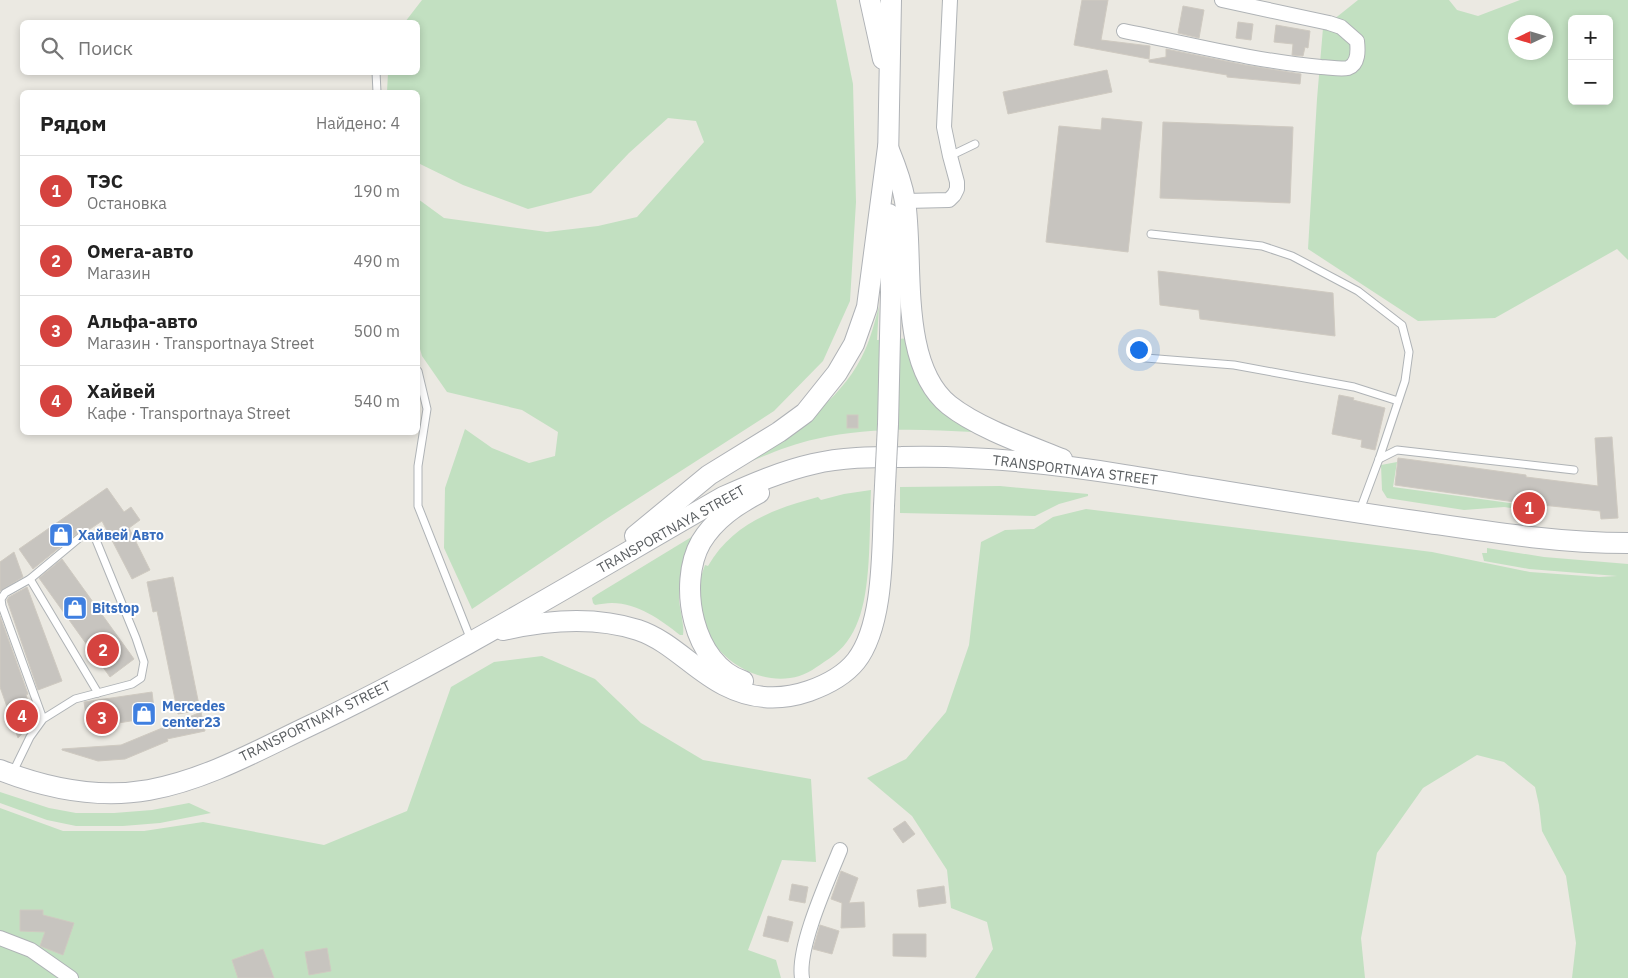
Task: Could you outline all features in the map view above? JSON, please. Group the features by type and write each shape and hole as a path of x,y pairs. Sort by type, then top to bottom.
{"main road":[{"path":"870,0 890,85"},
{"path":"480,638 532,624 567,621 604,622 640,630 673,649 725,686 744,694 762,698 783,698 826,685 844,673 856,661 874,625 881,562 884,506 891,292 888,147 891,0"},
{"path":"888,147 899,175 905,201 914,334 920,363 933,387 948,404 987,428 1090,470"},
{"path":"592,572 709,476 805,414 837,373 854,344 867,306 888,147"},
{"name":"TRANSPORTNAYA STREET","path":"6,772 62,790 88,793 149,790 184,781 218,768 337,713 480,638 722,497 760,481 814,464 857,458 929,456 1011,460 1090,470 1359,513 1538,539 1628,543"},
{"path":"814,464 747,500 725,514 712,527 701,542 694,559 691,575 691,600 694,625 703,644 723,669 737,679 778,689 799,689 826,685"}],"street":[{"path":"905,201 949,200 957,189 944,127 950,0"},
{"path":"1124,31 1306,66 1348,68 1355,63 1358,52 1356,41 1341,27 1329,22 1222,0"},
{"path":"802,978 804,952 817,907 840,850"},
{"path":"0,938 31,950 71,978"}],"lane":[{"path":"376,75 377,90"},
{"path":"950,156 975,144"},
{"path":"1151,234 1262,246 1292,256 1358,291 1402,325 1409,352 1405,381 1359,513"},
{"path":"1133,357 1234,365 1354,387 1398,401"},
{"path":"420,379 427,409 418,466 418,506 480,638"},
{"path":"1379,459 1397,450 1574,470"},
{"path":"6,772 43,719 75,699 132,684 142,678 144,662 136,638 96,540 92,535 84,534 30,579 5,593 1,599 43,719"},
{"path":"30,579 98,693"}],"green space":[{"path":"422,0 836,0 853,84 856,202 850,301 823,361 774,411 603,521 472,609 444,548 445,488 465,429 492,448 529,463 555,456 558,432 522,410 447,392 422,356 420,349 420,200 444,218 547,232 598,226 637,217 704,142 696,121 668,118 629,153 591,193 528,209 463,185 420,164 420,90 387,90 388,75 420,75 420,20 407,20"},
{"path":"1358,0 1449,0 1457,10 1478,16 1520,0 1628,0 1628,260 1617,249 1495,318 1418,321 1308,249 1323,28"},
{"path":"879,306 877,340 914,338 958,423 973,432 914,430 855,432 798,444 747,463 797,428 843,385 865,350"},
{"path":"1397,462 1393,487 1531,506 1531,511 1504,507 1464,510 1387,498 1382,490 1381,465"},
{"path":"1000,486 1088,494 1088,496 1059,504 1035,516 900,513 900,487"},
{"path":"871,490 869,560 865,596 856,626 843,647 812,670 790,678 758,675 729,659 707,634 701,618 697,602 697,592 705,565 708,566 718,551 741,529 770,513 818,497 821,500"},
{"path":"1086,509 1432,552 1530,572 1599,577 1617,576 1529,569 1484,561 1482,553 1487,553 1487,548 1544,557 1628,564 1628,978 1572,978 1576,943 1566,876 1542,831 1535,787 1504,762 1477,755 1423,788 1377,853 1361,938 1365,978 975,978 993,949 987,922 951,908 947,870 912,816 867,778 906,759 946,712 969,645 981,542 1005,530 1034,529 1053,517"},
{"path":"698,533 680,580 679,597 683,635 680,635 649,613 640,609 622,604 606,603 595,605 593,603 592,598 596,595"},
{"path":"542,656 595,679 641,723 703,760 811,779 816,862 782,860 748,950 776,960 781,978 0,978 0,808 63,831 144,831 203,822 324,845 407,811 451,687 494,662"},
{"path":"0,792 49,808 76,813 152,810 189,803 211,813 160,823 123,826 76,826 47,820 0,803"}],"building":[{"path":"1082,0 1108,0 1101,40 1150,46 1149,59 1074,45"},
{"path":"1183,6 1204,10 1199,38 1178,33"},
{"path":"1238,22 1253,24 1251,40 1236,38"},
{"path":"1276,25 1310,31 1308,48 1305,47 1303,56 1292,55 1293,44 1274,42"},
{"path":"1166,49 1301,74 1300,84 1227,77 1227,75 1149,62 1149,60 1166,57"},
{"path":"1107,70 1112,92 1008,114 1003,92"},
{"path":"1102,118 1142,122 1128,252 1046,242 1059,126 1101,130"},
{"path":"1163,122 1293,127 1290,203 1160,198"},
{"path":"1158,271 1333,293 1335,336 1200,319 1199,310 1160,305"},
{"path":"1339,395 1385,408 1375,450 1361,447 1362,440 1332,434"},
{"path":"847,415 858,415 858,428 847,428"},
{"path":"1612,437 1618,518 1601,519 1600,511 1522,503 1395,485 1398,458 1598,486 1595,438"},
{"name":"Хайвей Авто","path":"107,488 124,512 131,507 140,520 129,528 150,570 132,579 102,521 90,529 81,530 33,569 19,549"},
{"path":"14,552 23,577 0,591 0,562"},
{"path":"62,559 134,659 110,677 39,578"},
{"path":"173,577 200,710 178,714 157,611 153,612 147,582"},
{"path":"27,587 62,681 38,690 7,600"},
{"path":"0,616 28,694 26,695 35,720 18,738 0,687"},
{"path":"152,692 155,717 88,728 84,702"},
{"path":"201,712 205,731 167,739 168,741 125,759 98,761 62,750 121,745"},
{"path":"905,821 915,834 903,843 893,829"},
{"path":"841,871 858,878 849,903 864,902 865,927 841,928 842,903 831,899"},
{"path":"792,884 808,887 805,903 789,900"},
{"path":"944,886 946,903 919,907 917,890"},
{"path":"20,910 43,910 43,915 74,923 63,955 40,946 45,932 20,931"},
{"path":"768,916 793,922 788,942 763,936"},
{"path":"820,925 839,931 832,954 813,949"},
{"path":"893,934 926,934 926,957 893,956"},
{"path":"327,948 331,971 309,975 305,952"},
{"path":"263,949 274,978 238,978 232,960"}],"place":[{"name":"ТЭС","path":"1529,508"},
{"name":"Хайвей Авто","path":"61,535"},
{"name":"Bitstop","path":"75,608"},
{"name":"Омега-авто","path":"103,650"},
{"name":"Mercedes center23","path":"144,714"},
{"name":"Хайвей","path":"22,716"},
{"name":"Альфа-авто","path":"102,718"}]}
